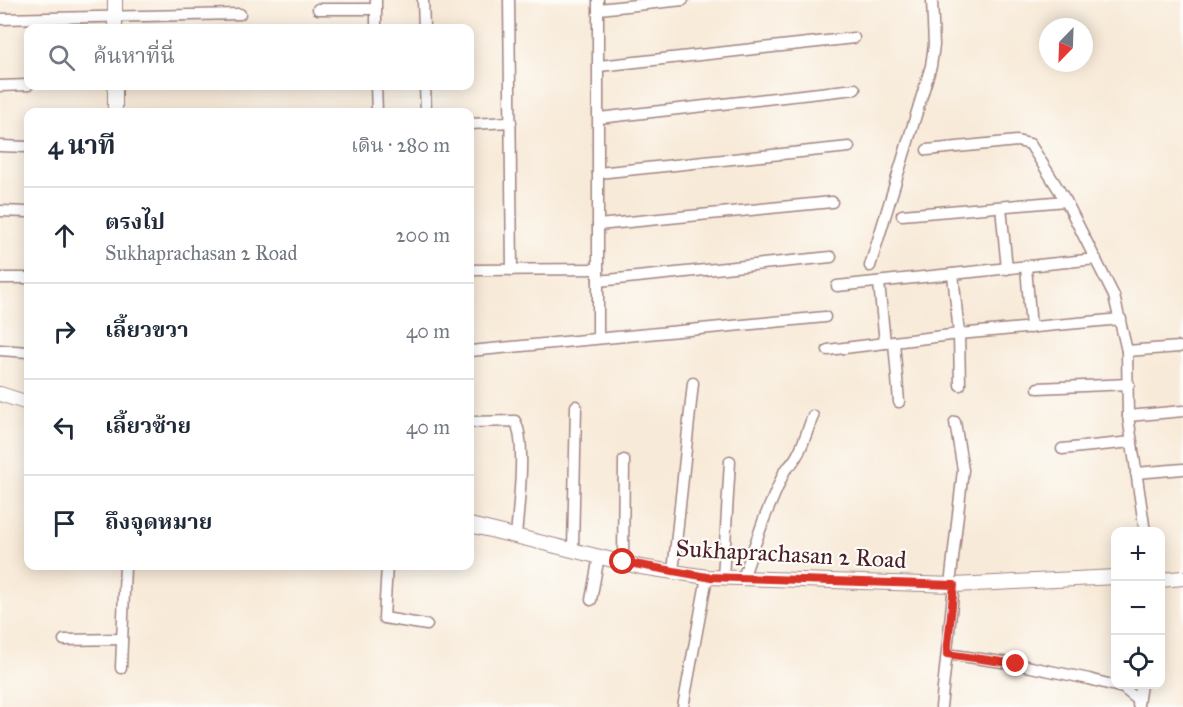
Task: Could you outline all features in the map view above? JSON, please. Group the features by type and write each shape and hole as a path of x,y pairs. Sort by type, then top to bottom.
{"street":[{"path":"115,0 115,23"},
{"path":"423,0 424,24"},
{"path":"509,0 512,270"},
{"path":"598,338 598,5 683,0"},
{"path":"870,266 931,66 934,45 932,0"},
{"path":"318,9 376,4 376,24"},
{"path":"0,19 115,23 240,14"},
{"path":"599,66 854,38"},
{"path":"0,86 24,85"},
{"path":"599,118 855,89"},
{"path":"115,90 115,108"},
{"path":"376,90 377,108"},
{"path":"425,90 426,108"},
{"path":"474,124 511,122"},
{"path":"927,150 1025,142 1030,144 1066,201 1114,296 1121,319 1127,351 1128,416 1144,527"},
{"path":"0,146 24,147"},
{"path":"598,173 849,147"},
{"path":"902,215 1066,201"},
{"path":"598,225 832,202"},
{"path":"1001,207 1007,269"},
{"path":"0,212 24,212"},
{"path":"598,281 831,257"},
{"path":"837,286 1096,259"},
{"path":"1026,267 1030,328"},
{"path":"474,270 598,269"},
{"path":"953,274 960,385"},
{"path":"0,278 24,278"},
{"path":"879,283 899,402"},
{"path":"474,351 825,317"},
{"path":"828,350 958,334 1121,319"},
{"path":"1127,351 1179,347"},
{"path":"0,350 24,352"},
{"path":"673,572 693,383"},
{"path":"1038,388 1129,384"},
{"path":"0,394 24,402"},
{"path":"573,550 576,406"},
{"path":"1128,416 1183,411"},
{"path":"743,578 764,519 785,470 790,466 800,448 813,416"},
{"path":"474,422 515,421 519,428 520,467 516,536"},
{"path":"941,707 963,470 955,423"},
{"path":"1062,449 1132,442"},
{"path":"623,562 624,460"},
{"path":"723,578 730,461"},
{"path":"1136,473 1183,469"},
{"name":"Sukhaprachasan 2 Road","path":"474,526 623,562 707,577 952,585 1111,577"},
{"path":"591,600 599,556"},
{"path":"121,668 125,570"},
{"path":"387,570 384,618 427,625"},
{"path":"683,707 707,577"},
{"path":"1165,580 1183,578"},
{"path":"64,640 122,639"},
{"path":"947,654 1016,664 1089,679 1122,688 1138,704"},
{"path":"1138,704 1140,689"}],"route":[{"path":"623,562 707,577 954,585 947,654 1016,664"}]}
